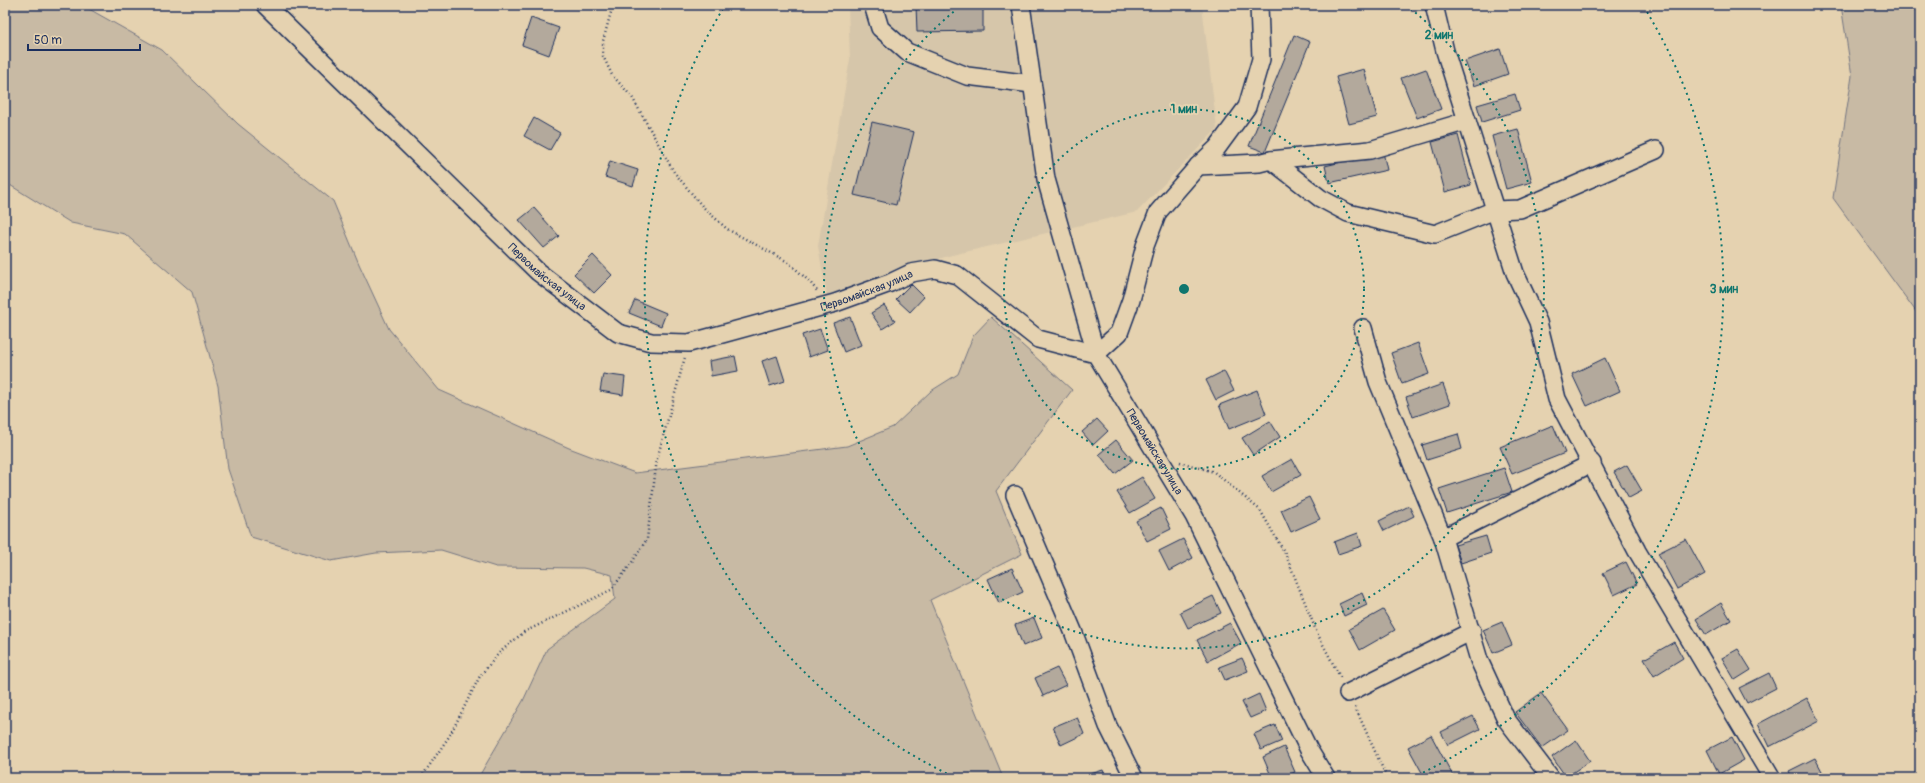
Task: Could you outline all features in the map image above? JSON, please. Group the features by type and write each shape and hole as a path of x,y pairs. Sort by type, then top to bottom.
{"street":[{"name":"Первомайская улица","path":"265,5 538,272 618,333 651,342 689,343 827,305 890,283 911,273 935,269 957,275 1038,339 1096,354 1194,516 1309,750 1326,778"},
{"path":"873,5 880,28 907,52 967,76 1032,84"},
{"path":"1021,5 1046,179 1096,354 1119,333 1131,300 1145,246 1158,212 1198,166 1217,148 1247,107 1261,59 1259,5"},
{"path":"1434,5 1467,121 1515,273 1538,322 1557,399 1637,551 1772,778"},
{"path":"1198,166 1259,163 1271,160 1370,150 1467,121"},
{"path":"1271,160 1320,198 1348,213 1435,234 1495,210 1520,209 1656,150"},
{"path":"1363,328 1378,382 1443,538 1472,631 1479,660 1506,719 1551,778"},
{"path":"1443,538 1592,463"},
{"path":"1015,495 1073,631 1108,726 1134,778"},
{"path":"1348,693 1472,631"}],"path":[{"path":"613,5 603,41 603,56 612,74 632,97 674,172 702,206 727,229 788,262 810,282 827,305"},
{"path":"421,778 450,735 480,676 500,652 524,632 611,590 631,564 647,539 657,459 689,343"},
{"path":"1156,454 1214,472 1260,510 1286,555 1317,633 1348,693 1387,778"}],"shaded area":[{"path":"5,5 82,5 162,50 238,124 333,201 359,264 389,329 439,390 569,448 635,473 847,446 893,427 931,391 958,374 973,336 991,317 1072,390 996,491 1022,554 930,600 1003,778 478,778 523,701 547,649 615,599 612,575 583,568 496,567 441,550 376,553 331,561 251,537 228,469 218,386 192,292 125,234 71,223 5,182"},
{"path":"848,5 1202,5 1217,129 1137,212 948,256 827,296 818,246 850,59"},
{"path":"1841,5 1920,5 1920,314 1917,313 1833,198 1852,76"}],"building":[{"path":"916,5 983,5 983,31 917,32"},
{"path":"531,18 559,28 549,55 522,45"},
{"path":"1294,35 1310,42 1265,152 1249,146"},
{"path":"1500,49 1508,74 1474,86 1465,61"},
{"path":"1364,69 1377,117 1349,124 1336,77"},
{"path":"1426,69 1441,109 1417,118 1401,78"},
{"path":"1515,94 1520,110 1482,122 1477,105"},
{"path":"534,118 560,133 550,150 524,136"},
{"path":"872,122 914,132 896,205 854,195"},
{"path":"1518,129 1532,182 1506,189 1492,136"},
{"path":"1458,135 1471,185 1445,192 1432,142"},
{"path":"1383,152 1387,170 1329,183 1325,166"},
{"path":"610,161 638,170 633,186 605,177"},
{"path":"534,208 559,236 544,248 519,220"},
{"path":"593,255 612,275 594,293 574,274"},
{"path":"911,284 924,297 910,312 896,299"},
{"path":"635,300 666,313 661,326 629,313"},
{"path":"884,305 895,321 882,329 871,313"},
{"path":"850,317 861,345 844,352 833,323"},
{"path":"820,329 828,350 809,357 802,335"},
{"path":"1418,343 1429,374 1402,384 1391,353"},
{"path":"735,356 738,371 711,376 709,361"},
{"path":"777,356 785,381 770,386 762,361"},
{"path":"1605,358 1620,391 1587,406 1572,374"},
{"path":"1224,371 1234,391 1216,400 1206,380"},
{"path":"603,374 625,377 623,395 600,391"},
{"path":"1443,384 1450,404 1413,417 1406,397"},
{"path":"1257,390 1266,414 1229,429 1219,405"},
{"path":"1097,419 1108,431 1093,445 1082,432"},
{"path":"1270,421 1280,437 1253,455 1242,438"},
{"path":"1553,425 1565,453 1512,474 1500,447"},
{"path":"1458,434 1462,449 1427,460 1422,445"},
{"path":"1116,440 1133,460 1115,474 1099,454"},
{"path":"1292,459 1301,475 1271,492 1262,476"},
{"path":"1627,465 1642,491 1629,498 1614,472"},
{"path":"1504,468 1512,492 1447,513 1439,489"},
{"path":"1142,477 1155,499 1130,513 1117,492"},
{"path":"1309,497 1320,519 1291,532 1281,510"},
{"path":"1409,506 1414,516 1384,531 1379,521"},
{"path":"1161,508 1171,529 1147,541 1136,521"},
{"path":"1358,533 1362,546 1338,554 1334,542"},
{"path":"1486,536 1491,553 1461,563 1455,545"},
{"path":"1183,539 1193,558 1169,571 1159,551"},
{"path":"1686,539 1705,574 1677,589 1658,553"},
{"path":"1626,562 1637,584 1614,595 1603,573"},
{"path":"1012,568 1023,592 999,603 988,579"},
{"path":"1362,593 1367,605 1344,616 1339,604"},
{"path":"1213,596 1221,613 1188,628 1180,612"},
{"path":"1721,603 1731,620 1706,635 1696,619"},
{"path":"1383,610 1395,630 1360,650 1349,629"},
{"path":"1034,618 1042,638 1023,646 1015,625"},
{"path":"1502,622 1512,645 1493,653 1483,630"},
{"path":"1230,623 1241,643 1208,661 1197,640"},
{"path":"1674,642 1683,658 1654,676 1644,659"},
{"path":"1738,649 1751,670 1735,680 1722,658"},
{"path":"1242,658 1248,671 1225,680 1219,667"},
{"path":"1057,668 1066,685 1043,696 1035,678"},
{"path":"1769,673 1776,688 1747,703 1739,688"},
{"path":"1541,693 1568,730 1542,748 1515,712"},
{"path":"1259,694 1266,711 1250,718 1242,702"},
{"path":"1807,698 1819,721 1769,747 1758,724"},
{"path":"1473,716 1480,729 1448,745 1441,732"},
{"path":"1077,717 1084,734 1061,745 1053,727"},
{"path":"1275,725 1282,741 1261,750 1254,734"},
{"path":"1431,735 1453,776 1449,778 1425,778 1408,747"},
{"path":"1732,737 1744,760 1719,774 1707,750"},
{"path":"1576,740 1590,761 1566,777 1552,757"},
{"path":"1284,747 1295,772 1282,778 1272,778 1263,757"},
{"path":"1815,758 1824,775 1819,778 1792,778 1789,771"},
{"path":"1103,770 1106,778 1081,778 1081,777"}]}
